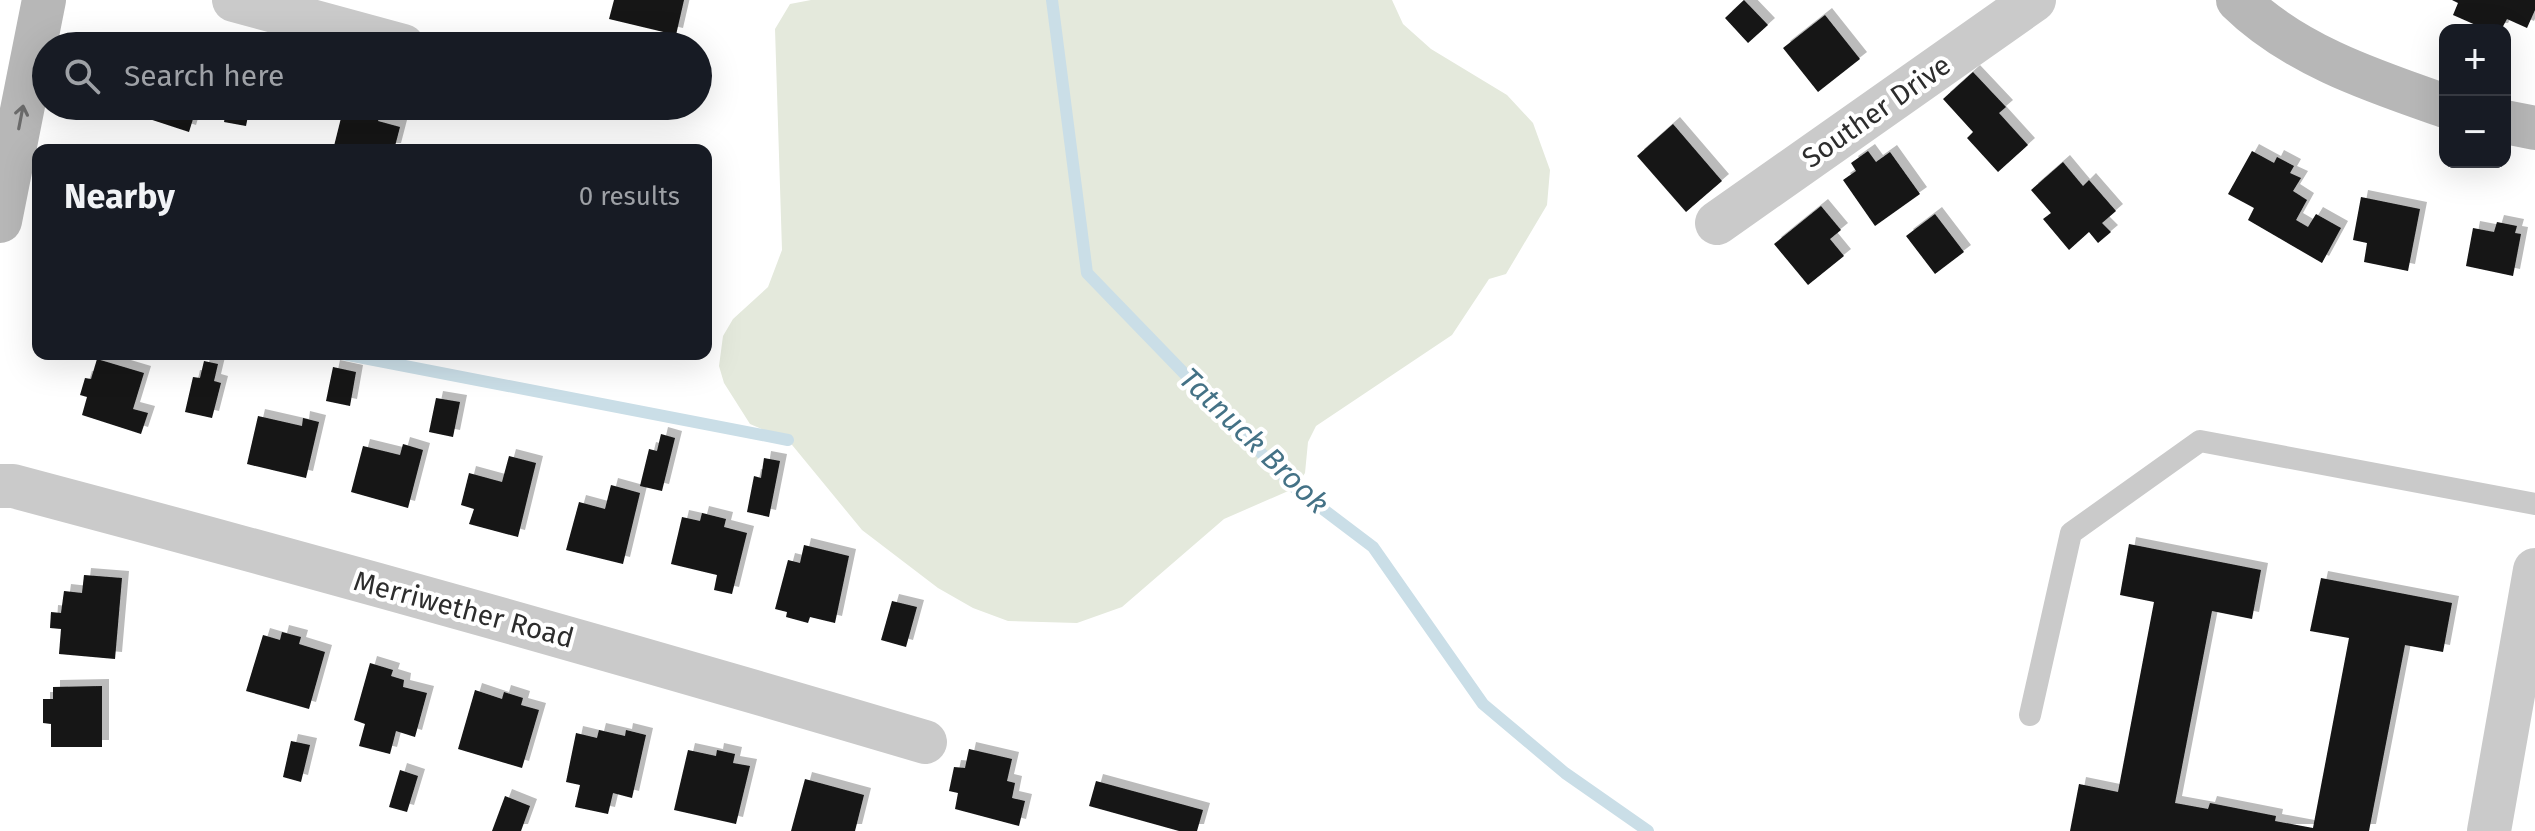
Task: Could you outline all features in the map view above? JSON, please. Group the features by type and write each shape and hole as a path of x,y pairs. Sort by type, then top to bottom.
{"street":[{"path":"38,32 44,0"},
{"path":"234,0 352,32"},
{"name":"Souther Drive","path":"1717,223 2034,0"},
{"path":"2238,0 2296,43 2346,70 2439,104"},
{"path":"0,221 32,60"},
{"path":"2511,123 2535,128"},
{"name":"Merriwether Road","path":"0,486 13,486 168,527 583,642 925,742"},
{"path":"2489,831 2535,570"}],"lane":[{"path":"2030,715 2071,533 2200,441 2535,504"}],"shaded area":[{"path":"811,0 1392,0 1403,24 1431,49 1507,95 1533,123 1550,170 1547,205 1506,274 1489,279 1452,335 1316,426 1308,442 1305,473 1295,488 1224,519 1122,607 1077,623 1008,621 973,608 938,588 862,530 788,440 750,424 724,383 719,366 723,336 733,319 768,287 782,250 775,29 790,4"}],"building":[{"path":"614,0 684,0 677,32 663,32 609,19"},
{"path":"1744,0 1768,25 1748,43 1725,18"},
{"path":"2452,0 2535,0 2535,10 2527,28 2507,19 2504,24 2473,24 2453,15 2458,3"},
{"path":"1825,15 1860,59 1818,92 1783,48"},
{"path":"1973,72 2006,107 1999,113 2028,145 1998,172 1967,138 1973,132 1943,99"},
{"path":"152,120 193,120 189,132"},
{"path":"224,120 247,120 246,126"},
{"path":"340,120 378,120 400,127 396,144 334,144"},
{"path":"1673,124 1722,181 1686,212 1637,156"},
{"path":"1868,151 1876,162 1890,152 1920,194 1875,226 1843,180 1856,171 1851,163"},
{"path":"2252,151 2274,163 2277,157 2294,166 2290,173 2301,178 2293,191 2307,200 2296,220 2308,227 2316,214 2341,228 2322,263 2248,220 2254,208 2228,194"},
{"path":"2063,162 2083,186 2089,180 2116,211 2102,223 2111,232 2098,243 2089,232 2069,250 2043,219 2051,213 2031,190"},
{"path":"2361,197 2420,209 2408,271 2364,262 2367,243 2353,240"},
{"path":"1821,206 1841,230 1830,239 1844,256 1808,285 1774,244"},
{"path":"1935,214 1964,252 1935,274 1906,236"},
{"path":"2497,222 2517,226 2515,233 2521,234 2513,276 2466,266 2473,228 2494,232"},
{"path":"97,360 144,373 133,409 148,413 141,434 82,415 87,397 80,395 85,378 91,379"},
{"path":"204,361 218,364 214,381 221,383 212,418 185,412 193,377 200,378"},
{"path":"333,367 356,372 350,406 326,401"},
{"path":"436,398 460,402 453,437 429,432"},
{"path":"258,416 302,426 303,418 319,422 306,478 247,464"},
{"path":"661,434 675,438 662,491 640,486 649,449 657,451"},
{"path":"403,444 423,450 408,508 351,492 363,446 400,455"},
{"path":"509,456 536,463 518,537 469,524 474,509 461,505 469,473 502,482"},
{"path":"764,458 780,461 769,517 747,512 754,476 761,478"},
{"path":"611,485 640,493 623,564 566,550 579,502 605,509"},
{"path":"702,513 726,519 724,527 747,533 732,594 714,590 717,575 671,564 682,517 700,521"},
{"path":"2129,544 2261,570 2252,619 2212,611 2175,803 2208,809 2210,803 2276,816 2275,821 2313,828 2349,638 2310,631 2321,578 2452,603 2443,652 2405,645 2369,831 2070,831 2079,784 2118,792 2154,602 2120,595"},
{"path":"804,545 849,556 835,623 810,617 808,623 786,617 787,612 775,609 788,560 800,563"},
{"path":"84,575 122,578 115,659 59,654 61,629 50,628 51,612 61,613 64,591 82,593"},
{"path":"892,601 917,607 906,647 881,640"},
{"path":"282,632 301,637 299,644 325,652 309,709 246,691 263,635 280,640"},
{"path":"370,663 393,670 391,676 404,680 403,687 427,693 415,737 396,731 390,754 359,746 365,724 354,720"},
{"path":"102,686 102,747 51,747 51,724 43,723 43,699 53,699 53,687"},
{"path":"475,690 502,699 504,692 523,698 521,705 539,710 522,768 458,749"},
{"path":"599,730 625,736 626,730 646,735 632,798 613,793 608,814 575,807 580,785 566,782 576,733 597,738"},
{"path":"291,741 310,745 301,782 283,777"},
{"path":"969,749 1012,759 1007,781 1015,783 1012,798 1025,801 1019,826 955,809 958,793 949,791 954,767 965,768"},
{"path":"688,750 716,756 717,750 735,754 733,763 750,766 736,824 674,810"},
{"path":"400,770 418,776 407,812 389,807"},
{"path":"805,779 864,795 855,831 791,831"},
{"path":"1096,781 1203,810 1197,831 1179,831 1089,806"},
{"path":"505,796 530,806 521,831 492,831"}],"waterway":[{"name":"Tatnuck Brook","path":"1052,0 1087,273 1295,488 1373,547 1483,704 1565,773 1648,831"},
{"path":"374,360 788,440"}]}
